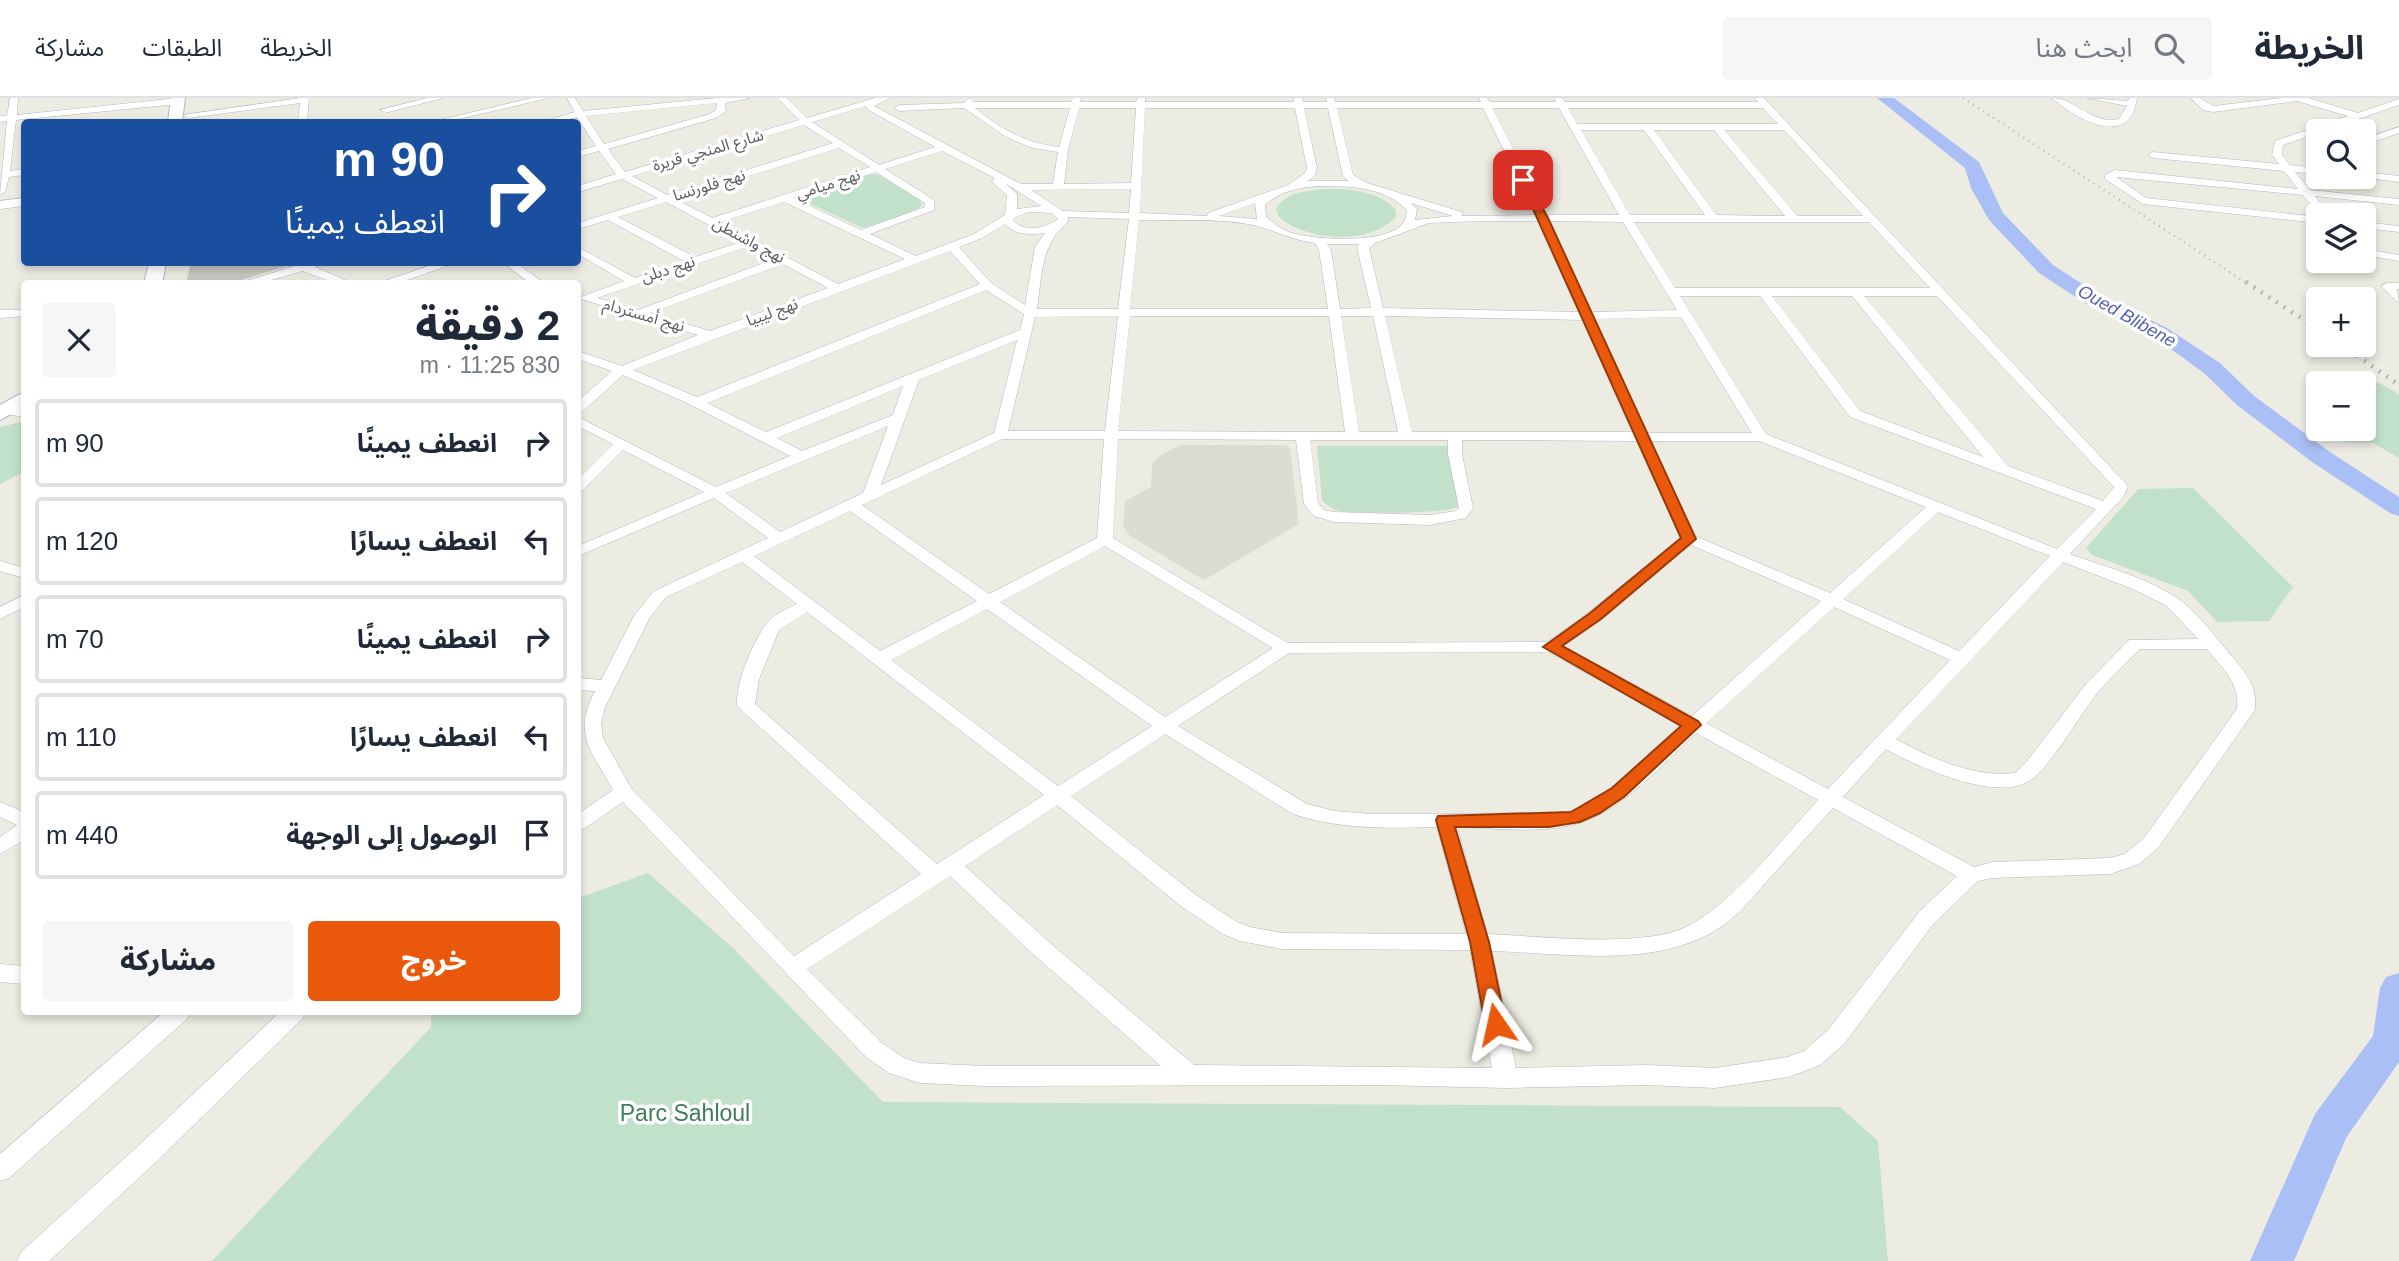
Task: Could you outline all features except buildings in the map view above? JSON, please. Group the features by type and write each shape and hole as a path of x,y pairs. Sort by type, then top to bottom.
{"main road":[{"path":"182,99 187,119"},
{"path":"176,119 182,99"},
{"path":"140,280 152,266"},
{"path":"8,410 21,392"}],"street":[{"path":"0,192 14,98"},
{"path":"384,98 385,119"},
{"path":"385,110 439,98"},
{"path":"450,119 544,98"},
{"path":"571,98 589,130 622,176"},
{"path":"559,119 579,114 746,98"},
{"path":"782,98 806,122 927,199 932,205 924,212 861,234"},
{"path":"870,104 886,98"},
{"path":"2056,98 2090,118 2103,122 2123,122 2132,101 2091,98"},
{"path":"2195,98 2213,109 2301,99 2358,116"},
{"path":"0,119 182,99"},
{"path":"187,119 305,99 303,119"},
{"path":"581,152 713,116 721,111 720,99"},
{"path":"1105,540 1111,435 1134,218 1141,101"},
{"path":"742,554 1057,795 1210,917 1248,935 1282,941 1479,942 1632,947 1665,943 1692,934 1717,919 1736,902 1884,740 2119,493 2121,486 1762,101 870,104"},
{"path":"899,102 892,113 914,130"},
{"path":"1058,187 1063,149 1076,102"},
{"path":"1288,188 1310,176 1311,168 1299,102"},
{"path":"1330,102 1348,176 1353,181 1458,214 1482,218"},
{"path":"1485,102 1543,218 1689,539 1832,600 1961,660"},
{"path":"1560,102 1626,219 1762,437"},
{"path":"2314,203 2277,155 2278,143 2399,102"},
{"path":"972,103 985,121 1029,144 1044,149 1063,149"},
{"path":"870,104 987,172 1019,187 1059,219"},
{"name":"شارع المنجي قريرة","path":"581,188 870,104"},
{"path":"1574,127 1787,127"},
{"path":"1647,127 1713,219"},
{"path":"1717,127 1793,218"},
{"path":"581,132 589,130"},
{"path":"2376,138 2399,130"},
{"name":"نهج فلورنسا","path":"581,225 841,144"},
{"name":"نهج ميامي","path":"713,221 943,147"},
{"path":"2153,155 2306,169"},
{"path":"3,175 21,172"},
{"path":"987,172 1012,194 1009,224 1035,236 1041,247"},
{"path":"2306,219 2143,201 2109,177 2115,173 2399,202"},
{"name":"نهج واشنطن","path":"622,176 786,259 837,288"},
{"path":"2376,177 2399,179"},
{"path":"1192,218 1223,212 1288,188 1329,183 1372,187"},
{"path":"1019,187 1135,186"},
{"path":"1267,225 1258,211 1260,204 1275,192"},
{"path":"1394,194 1412,209 1413,217 1409,225"},
{"path":"784,198 916,260"},
{"path":"0,205 21,202"},
{"path":"1010,216 1034,209 1059,219 1075,220 1245,220 1267,225 1289,235 1319,241 1387,237 1409,225 1429,220 1872,219"},
{"path":"608,216 693,261"},
{"name":"نهج ليبيا","path":"581,405 623,368 978,236 1010,216"},
{"path":"1000,435 1030,313 1041,247 1059,219"},
{"name":"نهج ليبيا","path":"978,236 1022,229 1059,219"},
{"path":"2376,226 2399,229"},
{"path":"1371,240 1363,247 1406,436"},
{"path":"1319,241 1325,250 1353,436"},
{"name":"نهج دبلن","path":"582,297 751,242"},
{"path":"952,246 987,285 1030,313 1378,312 1587,316 1687,313"},
{"path":"581,252 632,281"},
{"path":"2376,255 2399,258"},
{"path":"640,313 786,259"},
{"path":"255,280 301,266"},
{"path":"265,280 301,266"},
{"path":"306,266 340,280"},
{"path":"394,280 441,266"},
{"path":"514,266 534,280"},
{"path":"697,402 987,285"},
{"path":"2399,286 2387,286 2399,299"},
{"path":"1673,292 1941,292"},
{"path":"1763,292 1855,414 2105,507"},
{"path":"1855,292 1992,459 2012,473"},
{"name":"نهج أمستردام","path":"582,297 711,335"},
{"path":"0,314 21,313"},
{"path":"765,438 1024,332"},
{"path":"581,356 623,368 697,402 801,456"},
{"path":"870,495 913,378"},
{"path":"581,550 899,417"},
{"path":"581,423 715,492 778,538"},
{"path":"1000,435 1762,437 2141,587 2173,603 2190,618 2244,683 2246,710 2151,843 2132,859 2110,866 1993,870 1972,875 1954,889 1927,918 1836,1037 1812,1058 1761,1073 1715,1078 1646,1075 1506,1078 920,1073 897,1066 874,1050 624,792 586,741 596,707 642,616 660,594 1000,435"},
{"path":"1303,436 1311,504 1319,513 1343,518 1430,520 1461,515 1466,508 1455,454 1455,436"},
{"path":"581,484 621,444"},
{"path":"850,504 1164,725 1276,796 1319,817 1549,821 1574,818 1618,793 1935,507"},
{"path":"1551,647 1595,616 1689,539"},
{"path":"879,659 1105,540"},
{"path":"1105,540 1285,648 1551,647 1972,875"},
{"path":"3,567 21,558"},
{"path":"3,567 21,572"},
{"path":"0,614 21,602"},
{"path":"810,605 788,615 771,629 745,693 746,706 1041,948 1191,1077"},
{"path":"1884,740 1942,766 1990,780 2015,780 2025,776 2035,765 2092,688 2135,644 2211,644"},
{"path":"792,968 1285,648"},
{"path":"581,684 607,686"},
{"path":"581,821 624,792"},
{"path":"0,809 21,819"},
{"path":"1445,820 1479,942 1506,1078"},
{"path":"0,847 21,832"},
{"path":"0,973 21,975"},
{"path":"0,1170 176,1015"},
{"path":"30,1261 146,1155 291,1015"}],"shaded area":[{"path":"1180,445 1285,445 1290,448 1299,524 1204,580 1130,536 1123,526 1125,501 1151,487 1152,464 1158,457"}],"green space":[{"path":"871,174 879,175 921,201 922,205 914,212 863,228 797,198 800,195"},
{"path":"1324,189 1353,190 1381,198 1396,210 1396,217 1370,233 1337,237 1304,231 1278,216 1276,208 1286,199 1297,193"},
{"path":"2376,382 2399,395 2399,458 2373,443 2345,442 2376,441"},
{"path":"21,422 21,474 0,484 0,427"},
{"path":"1317,446 1447,446 1459,506 1438,511 1402,513 1350,512 1335,509 1322,500"},
{"path":"2193,488 2293,587 2269,621 2217,622 2188,591 2092,555 2086,548 2138,489"},
{"name":"Parc Sahloul","path":"648,873 733,948 883,1102 1840,1107 1878,1141 1888,1261 212,1261 431,1027 431,1015 581,1015 581,897"}],"waterway":[{"name":"Oued Blibene","path":"1885,98 1973,166 1980,188 1995,216 2046,269 2092,299 2160,332 2212,368 2245,400 2321,457 2399,508"},
{"name":"Oued Blibene","path":"2272,1261 2330,1127 2392,1041 2399,988"}],"railway":[{"path":"1963,98 2248,284"},
{"path":"2246,282 2306,321"},
{"path":"2359,357 2399,385"}],"route":[{"path":"1496,1024 1479,942 1445,820 1549,821 1574,818 1618,793 1692,725 1551,647 1595,616 1689,539 1543,218 1523,180"}]}
